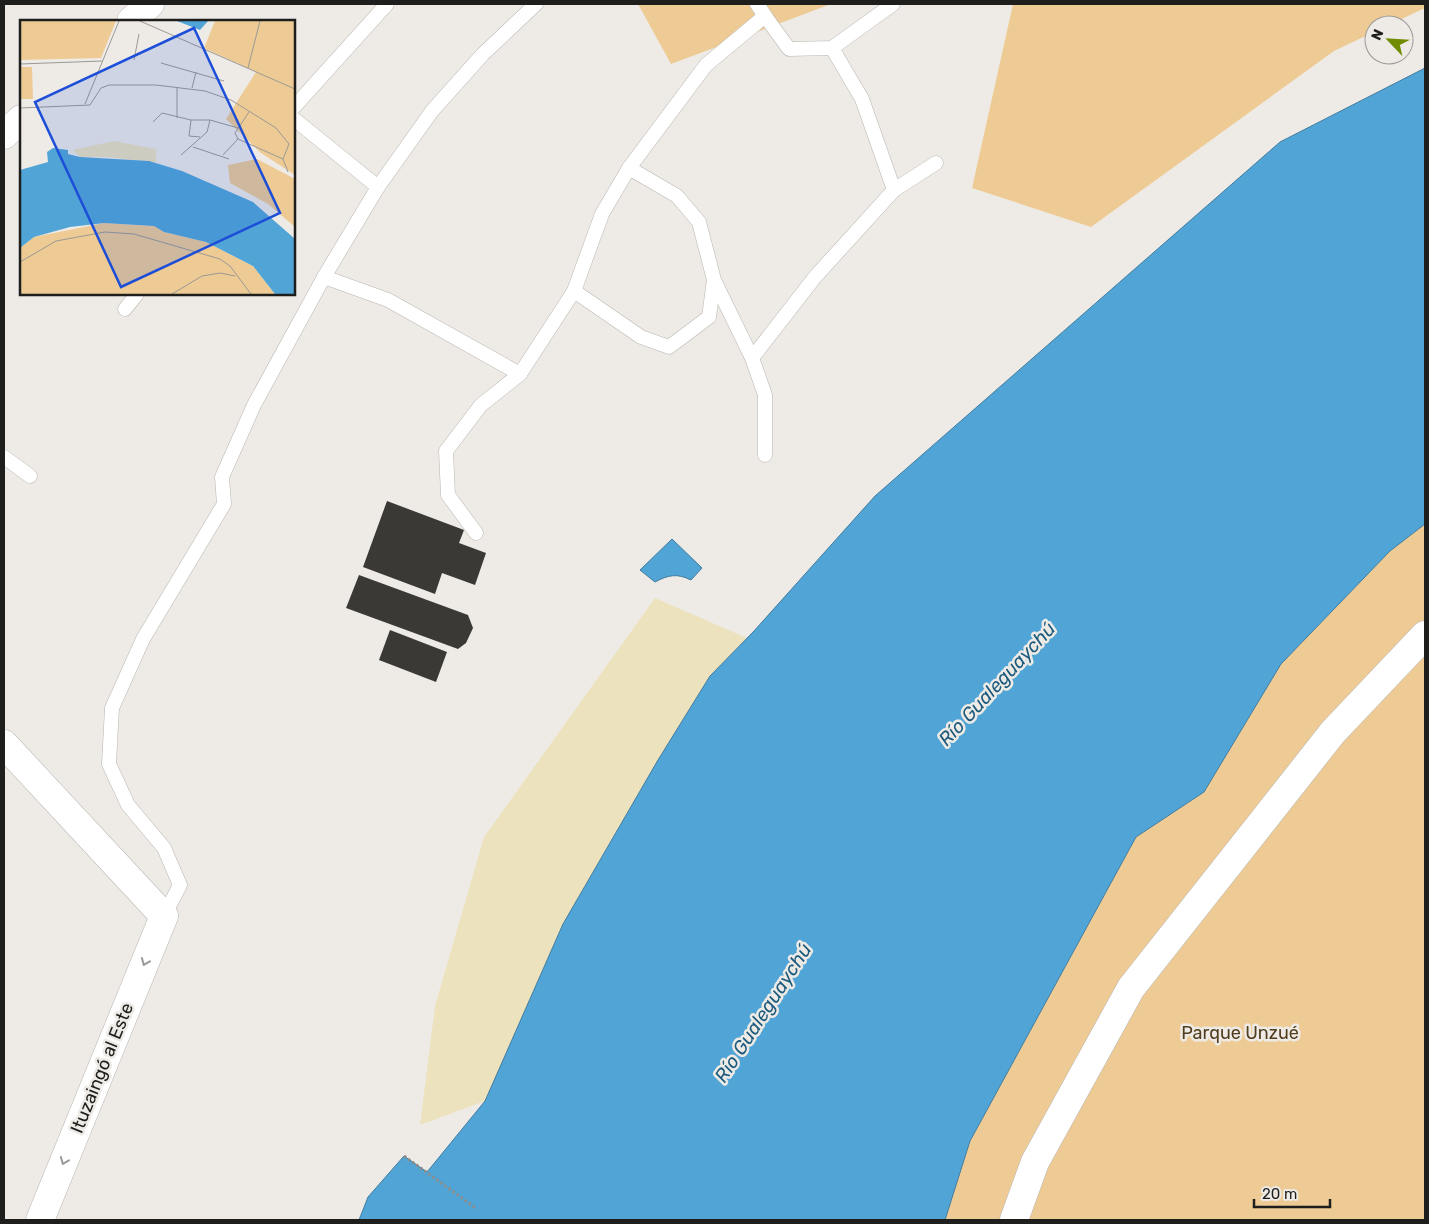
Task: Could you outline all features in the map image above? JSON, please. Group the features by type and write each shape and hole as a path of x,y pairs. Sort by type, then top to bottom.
{"street":[{"path":"132,20 150,4"},
{"path":"4,134 20,120"},
{"path":"1014,1220 1035,1162 1131,988 1333,732 1425,635"},
{"path":"4,744 164,916"},
{"name":"Ituzaingó al Este","path":"40,1220 164,916"}],"lane":[{"path":"295,105 387,4"},
{"path":"164,916 180,885 164,848 128,805 109,764 112,708 143,639 224,504 222,477 254,405 324,277 378,187 432,111 484,54 536,4"},
{"path":"757,4 789,49 832,48 893,4"},
{"path":"476,533 448,495 446,450 480,405 520,374 574,291 602,214 629,168 706,64 765,16"},
{"path":"832,48 862,99 894,190"},
{"path":"295,120 378,187"},
{"path":"752,358 815,278 894,190 936,163"},
{"path":"629,168 677,196 699,222 714,280 752,358 765,395 765,456"},
{"path":"324,277 388,300 520,374"},
{"path":"574,291 641,337 669,347 709,317 714,280"},
{"path":"125,309 136,295"},
{"path":"4,457 30,476"}],"path":[{"path":"404,1156 477,1209"}],"green space":[{"path":"638,4 831,4 671,64"},
{"path":"1013,4 1425,4 1425,8 1410,15 1364,15 1364,37 1334,51 1091,227 972,188"},
{"name":"Parque Unzué","path":"1425,524 1425,1220 945,1220 970,1141 1136,837 1204,792 1281,664 1390,551"}],"sand":[{"path":"655,598 747,638 710,676 658,760 563,924 485,1101 420,1125 435,1006 484,837"}],"water":[{"name":"Río Gualeguaychú","path":"1425,68 1425,524 1390,551 1281,664 1204,792 1136,837 970,1141 945,1220 359,1220 368,1197 404,1156 427,1172 485,1101 563,924 658,760 710,676 754,631 875,496 1280,142"},
{"path":"672,539 702,568 691,580 681,576 673,576 655,582 640,570"}],"building":[{"path":"387,501 464,530 459,543 486,553 475,585 442,573 435,594 363,567"},
{"path":"359,575 468,615 473,628 466,643 458,649 346,608"},
{"path":"390,630 447,652 436,682 379,660"}]}
